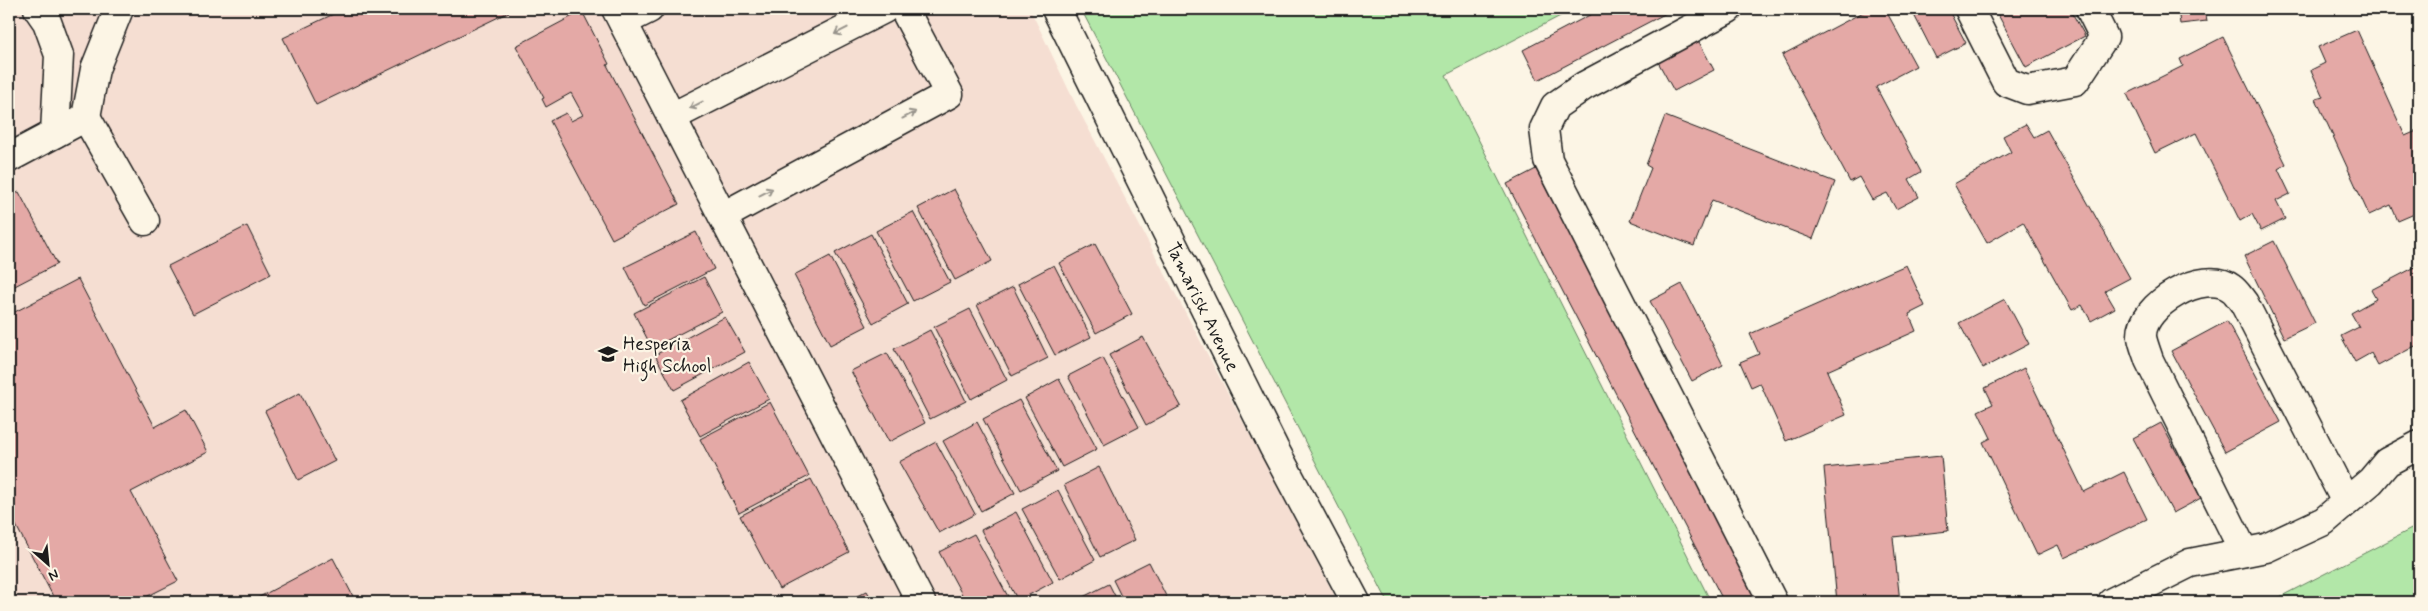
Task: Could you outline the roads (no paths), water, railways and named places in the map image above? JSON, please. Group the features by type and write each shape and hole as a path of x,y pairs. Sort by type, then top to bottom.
{"street":[{"path":"38,9 47,22 58,55 55,133"},
{"path":"119,9 95,69 86,117 145,221"},
{"path":"648,9 620,15 921,602"},
{"path":"672,117 884,9"},
{"path":"723,216 949,94 904,9"},
{"name":"Tamarisk Avenue","path":"1056,9 1274,448 1356,602"},
{"path":"1728,9 1584,86 1555,106 1544,129 1548,160 1773,602"},
{"path":"1969,9 2006,82 2027,90 2075,81 2104,37 2090,9"},
{"path":"9,158 86,117"},
{"path":"2244,552 2149,360 2142,337 2147,319 2163,302 2191,284 2217,283 2231,287 2244,303 2346,502"},
{"path":"2112,602 2190,562 2266,548 2324,521 2372,481 2387,462 2419,446"}],"place":[{"name":"Hesperia High School","path":"608,354"}]}
